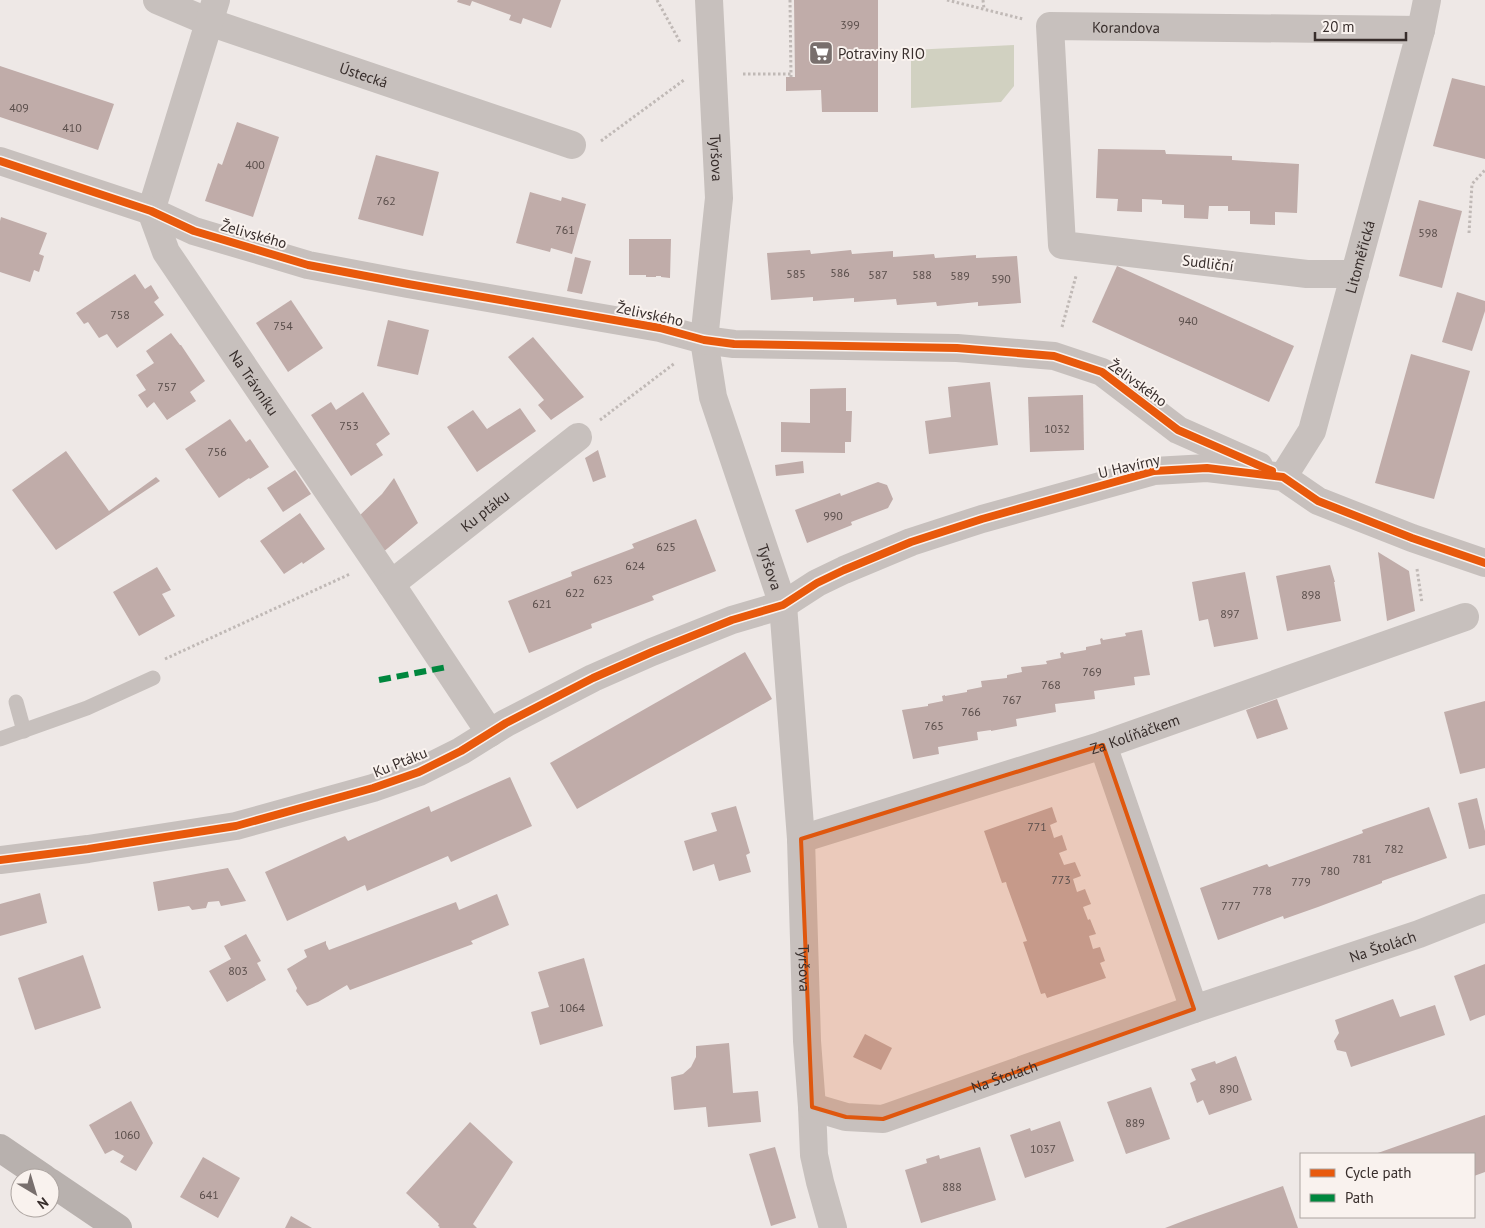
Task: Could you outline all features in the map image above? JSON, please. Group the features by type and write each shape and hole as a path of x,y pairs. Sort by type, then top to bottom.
{"street":[{"name":"Ústecká","path":"157,0 212,11 572,145"},
{"name":"Tyršova","path":"709,0 719,198 704,340 712,397 783,605 801,840 807,1041 814,1155 833,1228"},
{"name":"Litoměřická","path":"1283,477 1312,431 1430,0"},
{"path":"151,211 212,11"},
{"path":"1050,26 1062,246"},
{"name":"Korandova","path":"1050,26 1421,30"},
{"name":"Želivského","path":"0,161 151,211 194,231 308,264 408,284 660,328 704,340 734,344 957,348 1054,356 1102,372 1178,430 1283,477"},
{"name":"Na Trávníku","path":"151,211 166,252 490,733"},
{"name":"Sudliční","path":"1062,246 1307,274 1355,274"},
{"name":"Ku ptáku","path":"391,584 578,437"},
{"name":"U Havírny","path":"783,605 817,583 911,542 982,519 1154,471 1207,468 1283,477 1318,501 1412,538 1485,563"},
{"name":"Ku Ptáku","path":"0,860 88,850 236,826 373,788 419,772 461,751 539,705 593,678 732,620 783,605"},
{"name":"Za Kolíňáčkem","path":"801,840 1103,745 1465,617"},
{"path":"1103,745 1194,1010"},
{"name":"Na Štolách","path":"812,1107 846,1117 883,1119 1194,1010 1419,934 1485,908"},
{"path":"0,1148 29,1168"},
{"path":"60,1189 118,1228"}],"lane":[{"path":"0,739 87,708 153,678"},
{"path":"16,702 24,731"}],"path":[{"path":"657,0 683,48"},
{"path":"774,74 791,75 790,0"},
{"path":"947,0 1050,26"},
{"path":"983,0 984,10"},
{"path":"572,145 593,147 696,72 714,75"},
{"path":"1469,233 1472,184 1485,170"},
{"path":"1054,356 1078,268 1062,246"},
{"path":"578,437 704,340"},
{"path":"1412,538 1426,630"},
{"path":"160,662 354,572 391,584"}],"highlighted area":[{"path":"1103,745 1194,1009 883,1119 846,1117 812,1107 801,839"}],"green space":[{"path":"1014,45 1014,86 1001,102 911,108 911,50"}],"building":[{"path":"458,0 561,0 551,28 523,18 521,24 509,20 511,15 472,1 470,6 457,2"},
{"path":"794,0 878,0 878,112 822,112 821,90 786,91 786,77 795,77"},
{"path":"0,66 114,104 98,150 0,117"},
{"path":"1452,78 1485,86 1485,159 1433,146"},
{"path":"237,122 279,137 253,217 205,201 218,163 222,165"},
{"path":"1098,149 1165,150 1166,154 1232,156 1232,160 1299,164 1297,213 1275,212 1275,225 1250,224 1250,211 1228,211 1228,206 1209,206 1208,219 1184,218 1184,205 1162,204 1162,200 1142,199 1142,212 1117,211 1118,199 1096,198"},
{"path":"376,155 439,172 423,236 358,219"},
{"path":"530,192 561,201 562,197 586,204 572,254 551,248 550,252 516,243"},
{"path":"1419,200 1462,211 1442,288 1399,276"},
{"path":"1,217 47,233 39,254 44,256 39,272 34,270 30,282 0,272"},
{"path":"629,239 671,239 670,278 629,275"},
{"path":"810,250 811,254 851,250 852,254 893,251 893,257 934,254 935,258 976,255 976,258 1017,256 1021,303 978,306 978,302 937,306 936,302 897,305 896,299 854,302 854,298 813,301 813,297 771,300 767,253"},
{"path":"575,257 591,261 582,294 567,291"},
{"path":"1117,266 1294,346 1269,402 1092,322"},
{"path":"135,274 145,289 151,285 159,298 154,302 164,315 117,348 107,334 99,338 88,322 84,324 76,313"},
{"path":"1457,292 1485,301 1485,311 1472,351 1442,342"},
{"path":"291,300 323,348 288,372 256,323"},
{"path":"388,320 429,330 418,375 377,366"},
{"path":"171,333 205,381 190,392 196,401 167,420 154,402 147,408 138,395 146,390 136,375 154,363 146,351"},
{"path":"533,337 584,397 551,420 538,405 544,400 508,357"},
{"path":"1411,354 1470,371 1434,499 1375,483"},
{"path":"990,382 998,445 929,454 925,421 951,417 948,387"},
{"path":"846,388 846,411 852,411 851,442 845,442 845,453 781,452 781,422 810,423 810,389"},
{"path":"363,392 390,434 376,444 383,455 351,476 311,415 331,402 336,410"},
{"path":"1083,395 1084,450 1030,452 1028,397"},
{"path":"520,408 536,431 477,472 447,427 473,410 487,429"},
{"path":"230,419 246,442 250,439 269,467 219,498 185,449"},
{"path":"598,450 606,477 593,482 585,458"},
{"path":"66,451 109,511 156,477 160,481 56,550 12,490"},
{"path":"803,461 804,473 776,476 775,465"},
{"path":"295,470 311,494 283,512 267,488"},
{"path":"394,478 418,523 382,553 358,517 382,494"},
{"path":"878,482 887,485 893,499 888,508 851,522 852,525 807,543 795,510 840,493 841,496"},
{"path":"300,513 325,549 284,574 260,541"},
{"path":"696,519 716,571 652,596 654,600 591,624 592,628 529,653 508,601 572,576 571,572 634,548 632,544"},
{"path":"1378,552 1409,571 1415,611 1387,621"},
{"path":"1330,565 1335,582 1341,621 1287,631 1276,576"},
{"path":"157,567 171,590 162,594 175,616 139,636 113,592"},
{"path":"1245,572 1258,639 1214,647 1208,619 1199,621 1192,582"},
{"path":"1142,630 1150,675 1134,677 1135,685 1094,691 1095,699 1055,704 1056,712 1016,719 1017,726 977,732 978,740 938,747 939,754 913,759 902,710 928,706 928,704 943,701 942,696 967,692 967,690 982,687 981,681 1007,678 1007,675 1022,672 1021,667 1047,664 1046,661 1061,658 1060,653 1063,652 1064,654 1086,650 1086,647 1101,644 1100,639 1102,638 1103,640 1126,636 1125,633"},
{"path":"745,652 772,699 577,809 550,763"},
{"path":"1277,699 1288,729 1257,739 1246,710"},
{"path":"1485,701 1485,768 1460,774 1444,712"},
{"path":"510,777 532,826 451,862 448,856 367,891 365,885 287,921 265,872 345,836 348,841 429,806 431,812"},
{"path":"1477,798 1485,831 1485,845 1469,849 1458,803"},
{"path":"736,806 750,853 746,855 751,872 719,881 714,864 693,871 684,841 717,831 711,813"},
{"path":"1052,807 1057,822 1050,825 1054,838 1062,835 1067,850 1059,853 1064,865 1075,862 1081,876 1073,879 1077,892 1085,889 1091,904 1083,907 1096,934 1089,936 1093,949 1100,947 1105,961 1100,963 1106,978 1047,998 1045,993 1041,994 1023,942 1027,941 1006,882 1002,883 984,831"},
{"path":"1429,807 1447,858 1382,881 1382,883 1318,907 1284,919 1283,916 1218,940 1200,888 1267,864 1269,867 1363,833 1362,830"},
{"path":"228,868 246,901 221,906 219,901 208,902 206,908 192,910 189,906 158,911 153,882"},
{"path":"40,893 47,923 0,936 0,904"},
{"path":"497,894 509,925 471,941 473,944 350,990 347,985 318,1002 307,1006 296,991 297,988 287,969 307,957 304,950 326,941 329,950 456,902 459,910"},
{"path":"246,934 261,961 257,963 266,980 227,1002 209,971 231,959 224,946"},
{"path":"83,955 101,1008 35,1030 18,978"},
{"path":"584,958 603,1026 540,1045 531,1012 549,1007 538,972"},
{"path":"1485,964 1485,1015 1470,1021 1454,976"},
{"path":"1393,999 1400,1017 1435,1005 1445,1035 1351,1067 1346,1052 1337,1050 1334,1041 1339,1033 1335,1020"},
{"path":"865,1034 892,1048 881,1070 853,1057"},
{"path":"729,1043 733,1093 758,1091 761,1122 708,1127 706,1107 674,1110 671,1077 683,1074 691,1067 696,1057 696,1046"},
{"path":"1236,1056 1252,1100 1209,1115 1203,1100 1197,1103 1190,1083 1196,1080 1191,1069 1215,1061 1216,1064"},
{"path":"1151,1087 1170,1139 1126,1154 1107,1102"},
{"path":"131,1101 153,1143 136,1171 120,1162 124,1156 113,1150 105,1154 89,1125"},
{"path":"1485,1115 1485,1172 1475,1176 1475,1153 1378,1153"},
{"path":"1060,1121 1074,1161 1025,1178 1010,1135 1030,1128 1031,1131"},
{"path":"470,1122 513,1162 473,1224 477,1228 439,1228 439,1224 406,1193"},
{"path":"775,1147 796,1218 771,1226 749,1154"},
{"path":"980,1147 996,1200 921,1223 905,1170 927,1163 926,1159 939,1155 940,1159"},
{"path":"203,1157 240,1178 218,1218 180,1197"},
{"path":"1283,1186 1298,1228 1165,1228 1186,1220"},
{"path":"291,1216 312,1228 285,1228"}],"marked path":[{"path":"379,680 447,667"}],"cycle path":[{"path":"0,161 151,211 194,231 308,265 660,328 704,340 734,344 957,348 1054,356 1102,372 1178,430 1272,471"},
{"path":"0,860 88,849 236,826 373,788 419,772 461,751 506,723 593,678 732,620 783,605 817,583 911,542 982,519 1154,471 1207,468 1283,477 1318,501 1412,538 1485,563"}],"place":[{"name":"Potraviny RIO","path":"821,53"}]}
